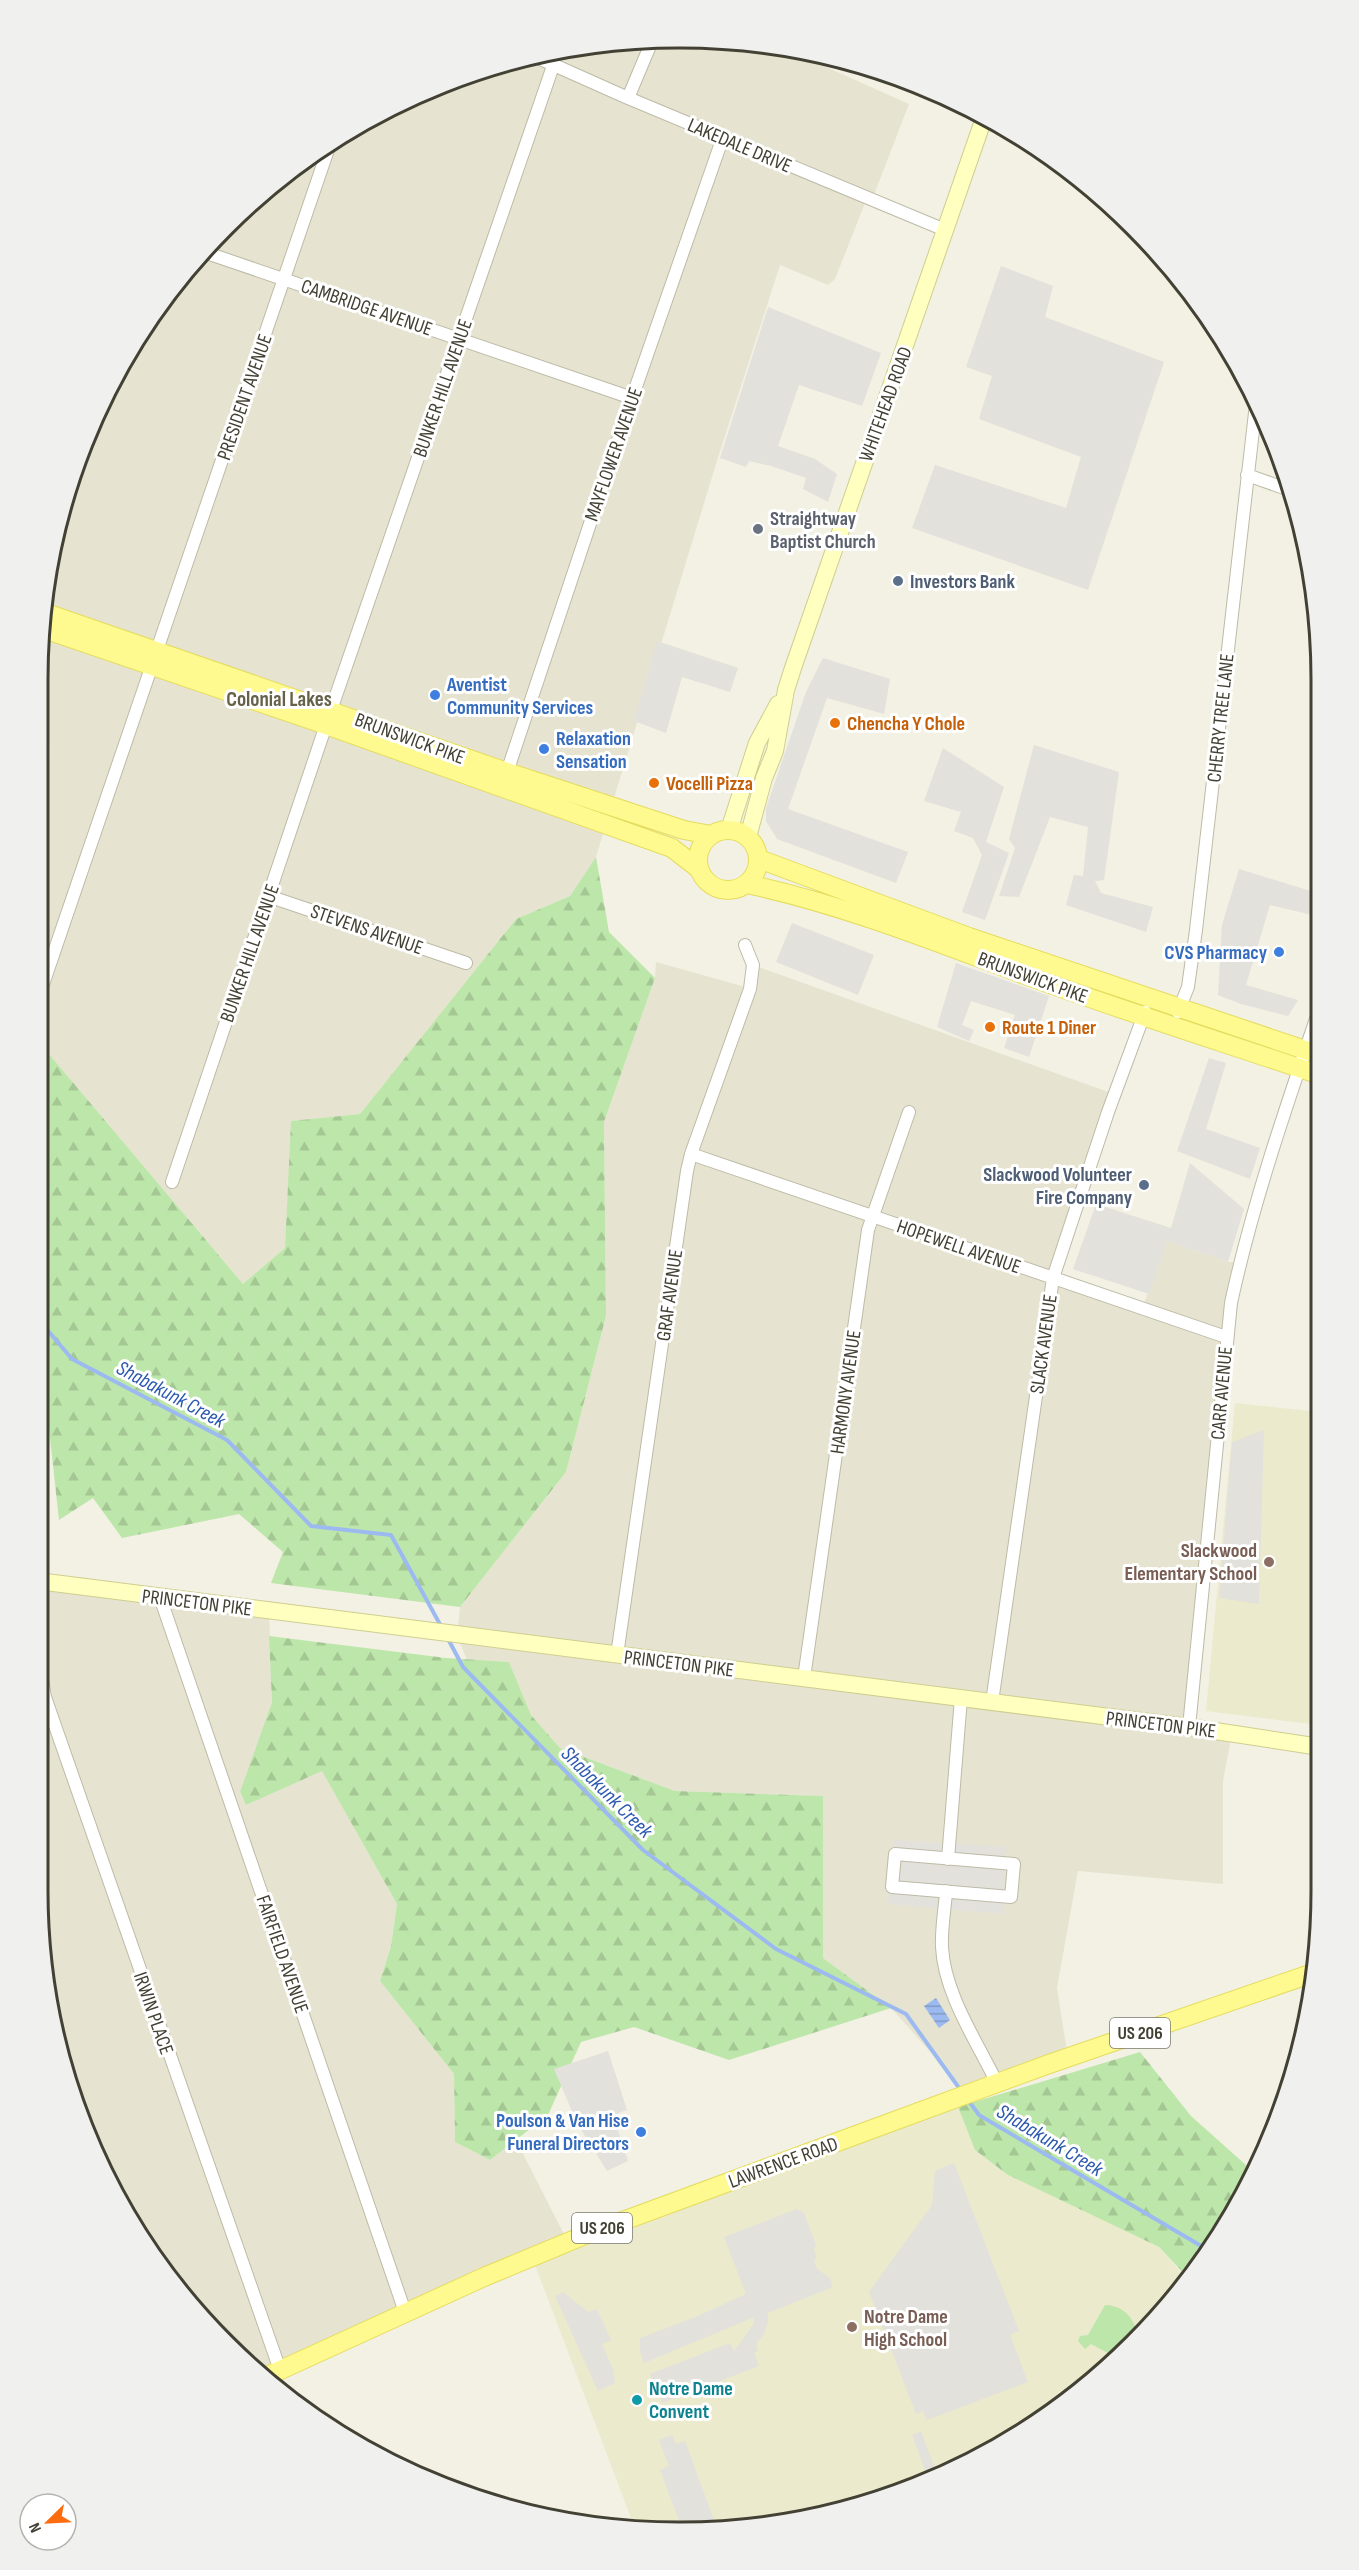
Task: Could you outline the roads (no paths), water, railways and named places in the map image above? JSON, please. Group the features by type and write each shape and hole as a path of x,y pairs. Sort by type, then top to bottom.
{"main road":[{"name":"WHITEHEAD ROAD","path":"748,837 764,778 775,751 786,690 981,125"},
{"name":"BRUNSWICK PIKE","path":"51,615 155,658 329,718 672,848 699,869"},
{"name":"BRUNSWICK PIKE","path":"50,631 155,658"},
{"name":"WHITEHEAD ROAD","path":"729,830 757,743 786,690"},
{"name":"BRUNSWICK PIKE","path":"329,718 507,772 684,830 711,835"},
{"path":"729,830 748,837 756,848 759,859 757,869 747,884 734,890 719,889 707,881 699,869 700,846 711,835 729,830"},
{"name":"BRUNSWICK PIKE","path":"759,859 1143,1017 1311,1072"},
{"name":"BRUNSWICK PIKE","path":"747,884 785,892 1181,1008 1311,1052"},
{"name":"PRINCETON PIKE","path":"48,1583 1189,1727 1311,1746"},
{"name":"LAWRENCE ROAD","path":"273,2373 405,2312 585,2235 959,2097 1306,1976"}],"street":[{"path":"628,98 649,49"},
{"name":"LAKEDALE DRIVE","path":"546,62 945,230"},
{"name":"BUNKER HILL AVENUE","path":"172,1182 553,66"},
{"name":"MAYFLOWER AVENUE","path":"507,772 632,398 723,137"},
{"name":"PRESIDENT AVENUE","path":"48,970 326,156"},
{"name":"CAMBRIDGE AVENUE","path":"213,255 632,398"},
{"name":"CHERRY TREE LANE","path":"1166,1024 1181,1008 1188,987 1254,418"},
{"path":"1247,475 1280,487"},
{"name":"STEVENS AVENUE","path":"268,896 466,963"},
{"name":"GRAF AVENUE","path":"617,1655 691,1154 750,989 753,965 745,945"},
{"name":"SLACK AVENUE","path":"992,1702 1053,1278 1111,1103 1150,999"},
{"name":"CARR AVENUE","path":"1189,1727 1226,1337 1238,1268 1298,1067 1311,1053"},
{"name":"HARMONY AVENUE","path":"804,1678 868,1230 909,1112"},
{"name":"HOPEWELL AVENUE","path":"691,1154 1226,1337"},
{"name":"FAIRFIELD AVENUE","path":"160,1597 405,2312"},
{"path":"948,1859 961,1698"},
{"name":"IRWIN PLACE","path":"48,1707 280,2370"},
{"path":"895,1854 948,1859 1014,1864 1011,1897 892,1887 895,1854"},
{"path":"946,1891 942,1946 945,1971 951,1990 997,2084"}],"water":[{"path":"936,1998 950,2020 939,2028 924,2006"}],"waterway":[{"name":"Shabakunk Creek","path":"48,1331 72,1359 227,1440 311,1526 391,1535 442,1628"},
{"name":"Shabakunk Creek","path":"447,1637 463,1667 643,1850 776,1949 906,2014 962,2092"},
{"name":"Shabakunk Creek","path":"968,2100 979,2115 1201,2246"}],"place":[{"name":"Straightway Baptist Church","path":"758,529"},
{"name":"Investors Bank","path":"898,581"},
{"name":"Aventist Community Services","path":"435,695"},
{"name":"Chencha Y Chole","path":"835,723"},
{"name":"Relaxation Sensation","path":"544,749"},
{"name":"Vocelli Pizza","path":"654,783"},
{"name":"CVS Pharmacy","path":"1279,952"},
{"name":"Route 1 Diner","path":"990,1027"},
{"name":"Slackwood Volunteer Fire Company","path":"1144,1185"},
{"name":"Slackwood Elementary School","path":"1269,1562"},
{"name":"Poulson & Van Hise Funeral Directors","path":"641,2132"},
{"name":"Notre Dame High School","path":"852,2327"},
{"name":"Notre Dame Convent","path":"637,2400"}],"district":[{"name":"Colonial Lakes","path":"279,699"}]}
